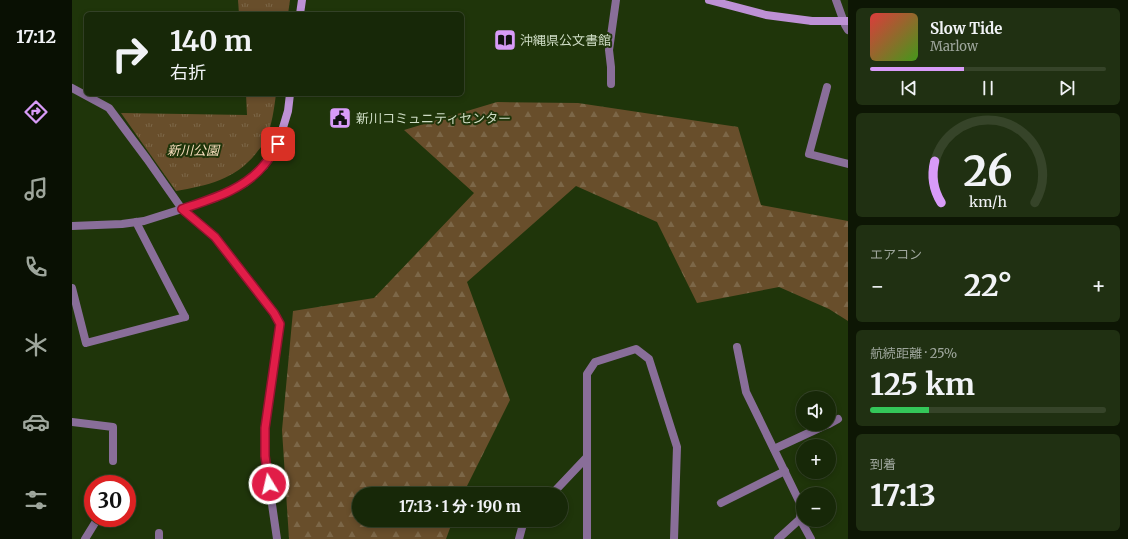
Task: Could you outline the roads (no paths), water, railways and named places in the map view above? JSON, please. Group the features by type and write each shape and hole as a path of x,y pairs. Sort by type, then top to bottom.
{"street":[{"path":"300,12 302,0"},
{"path":"611,84 609,50 616,0"},
{"path":"709,0 766,15 812,21 848,21"},
{"path":"836,0 844,25 848,30"},
{"path":"827,87 809,154 848,164"},
{"path":"72,88 84,94"},
{"path":"87,96 109,108 182,209 215,237 274,313 280,324 265,428 265,456 277,539"},
{"path":"72,226 122,224 161,216 215,198 245,183 264,166 278,144 288,111 290,96"},
{"path":"72,288 86,343 185,317 136,222"},
{"path":"737,347 746,392 796,494"},
{"path":"587,539 587,374 596,362 636,349 649,358 677,446 674,539"},
{"path":"72,422 113,427 113,461"},
{"path":"774,449 814,431"},
{"path":"559,487 587,457"},
{"path":"721,503 785,471"},
{"path":"778,539 796,523"},
{"path":"85,539 92,527"},
{"path":"518,539 523,527"},
{"path":"804,527 811,539"}],"place":[{"name":"沖縄県公文書館","path":"505,40"},
{"name":"新川コミュニティセンター","path":"340,118"}],"park label":[{"name":"新川公園","path":"193,150"}]}
